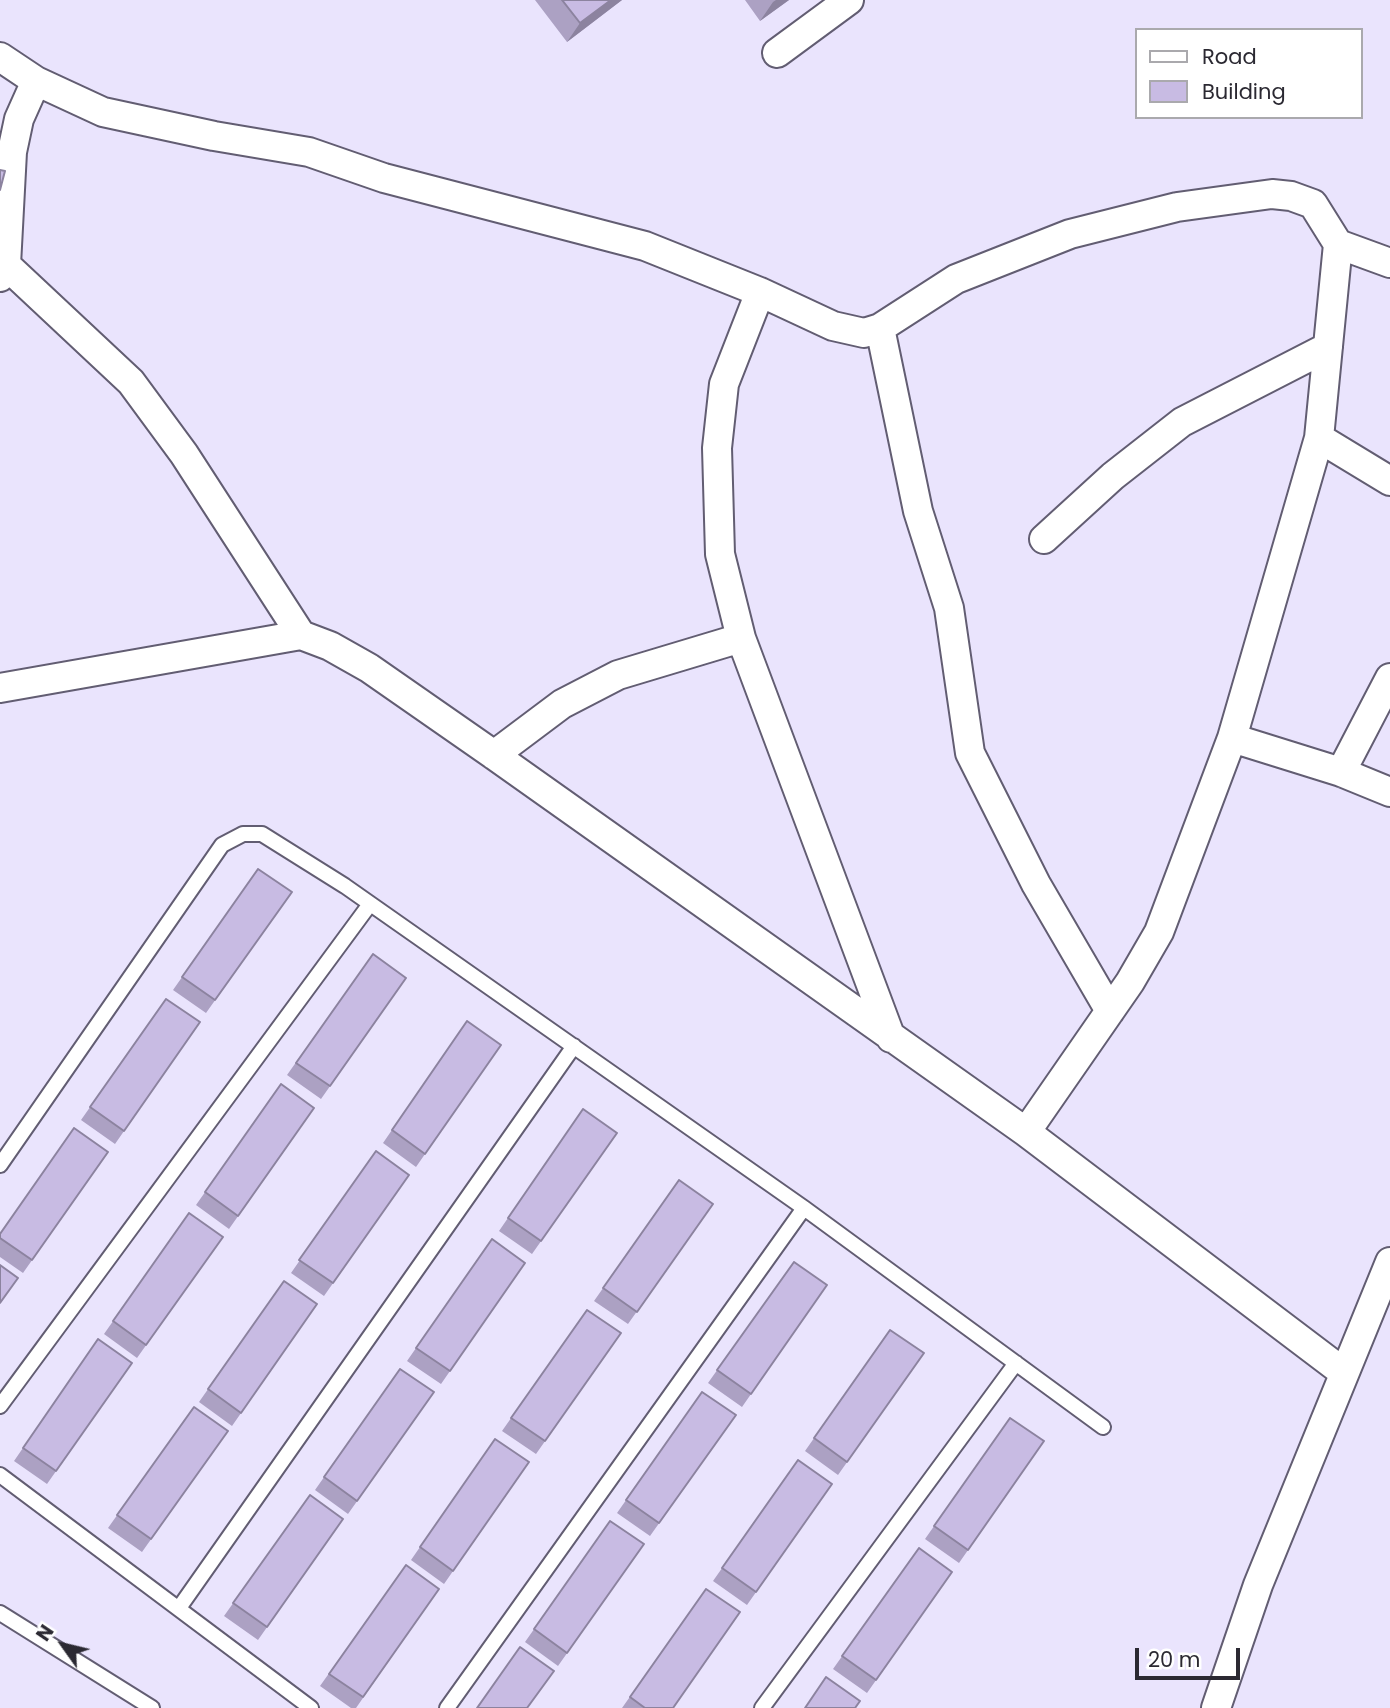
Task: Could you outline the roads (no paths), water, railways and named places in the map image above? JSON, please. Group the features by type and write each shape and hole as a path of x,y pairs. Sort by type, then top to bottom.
{"street":[{"path":"778,53 849,0"},
{"path":"0,57 36,81 103,112 214,136 309,152 384,178 645,246 760,292 833,326 864,333 880,328 956,279 1070,234 1177,207 1272,194 1290,196 1312,204 1338,244 1390,263"},
{"path":"36,81 19,119 12,152 3,271 131,382 184,454 301,635"},
{"path":"1026,1132 1110,1011 1159,932 1232,738 1319,439 1338,244"},
{"path":"760,292 724,384 716,448 720,554 741,638 891,1038"},
{"path":"880,328 918,511 949,608 970,753 1036,884 1110,1011"},
{"path":"1044,539 1113,476 1182,422 1328,347"},
{"path":"1319,439 1390,481"},
{"path":"0,688 301,635 330,646 369,668 494,755 1026,1132 1343,1372"},
{"path":"494,755 562,704 618,674 741,638"},
{"path":"1341,772 1390,678"},
{"path":"1232,738 1341,772 1390,792"},
{"path":"1216,1708 1258,1585 1390,1262"}],"lane":[{"path":"0,1165 222,845 243,834 262,834 370,904 574,1046 804,1208 1104,1427"},
{"path":"0,1406 370,904"},
{"path":"179,1608 574,1046"},
{"path":"447,1708 804,1208"},
{"path":"762,1708 1016,1363"},
{"path":"0,1475 311,1708"},
{"path":"0,1613 152,1708"}]}
